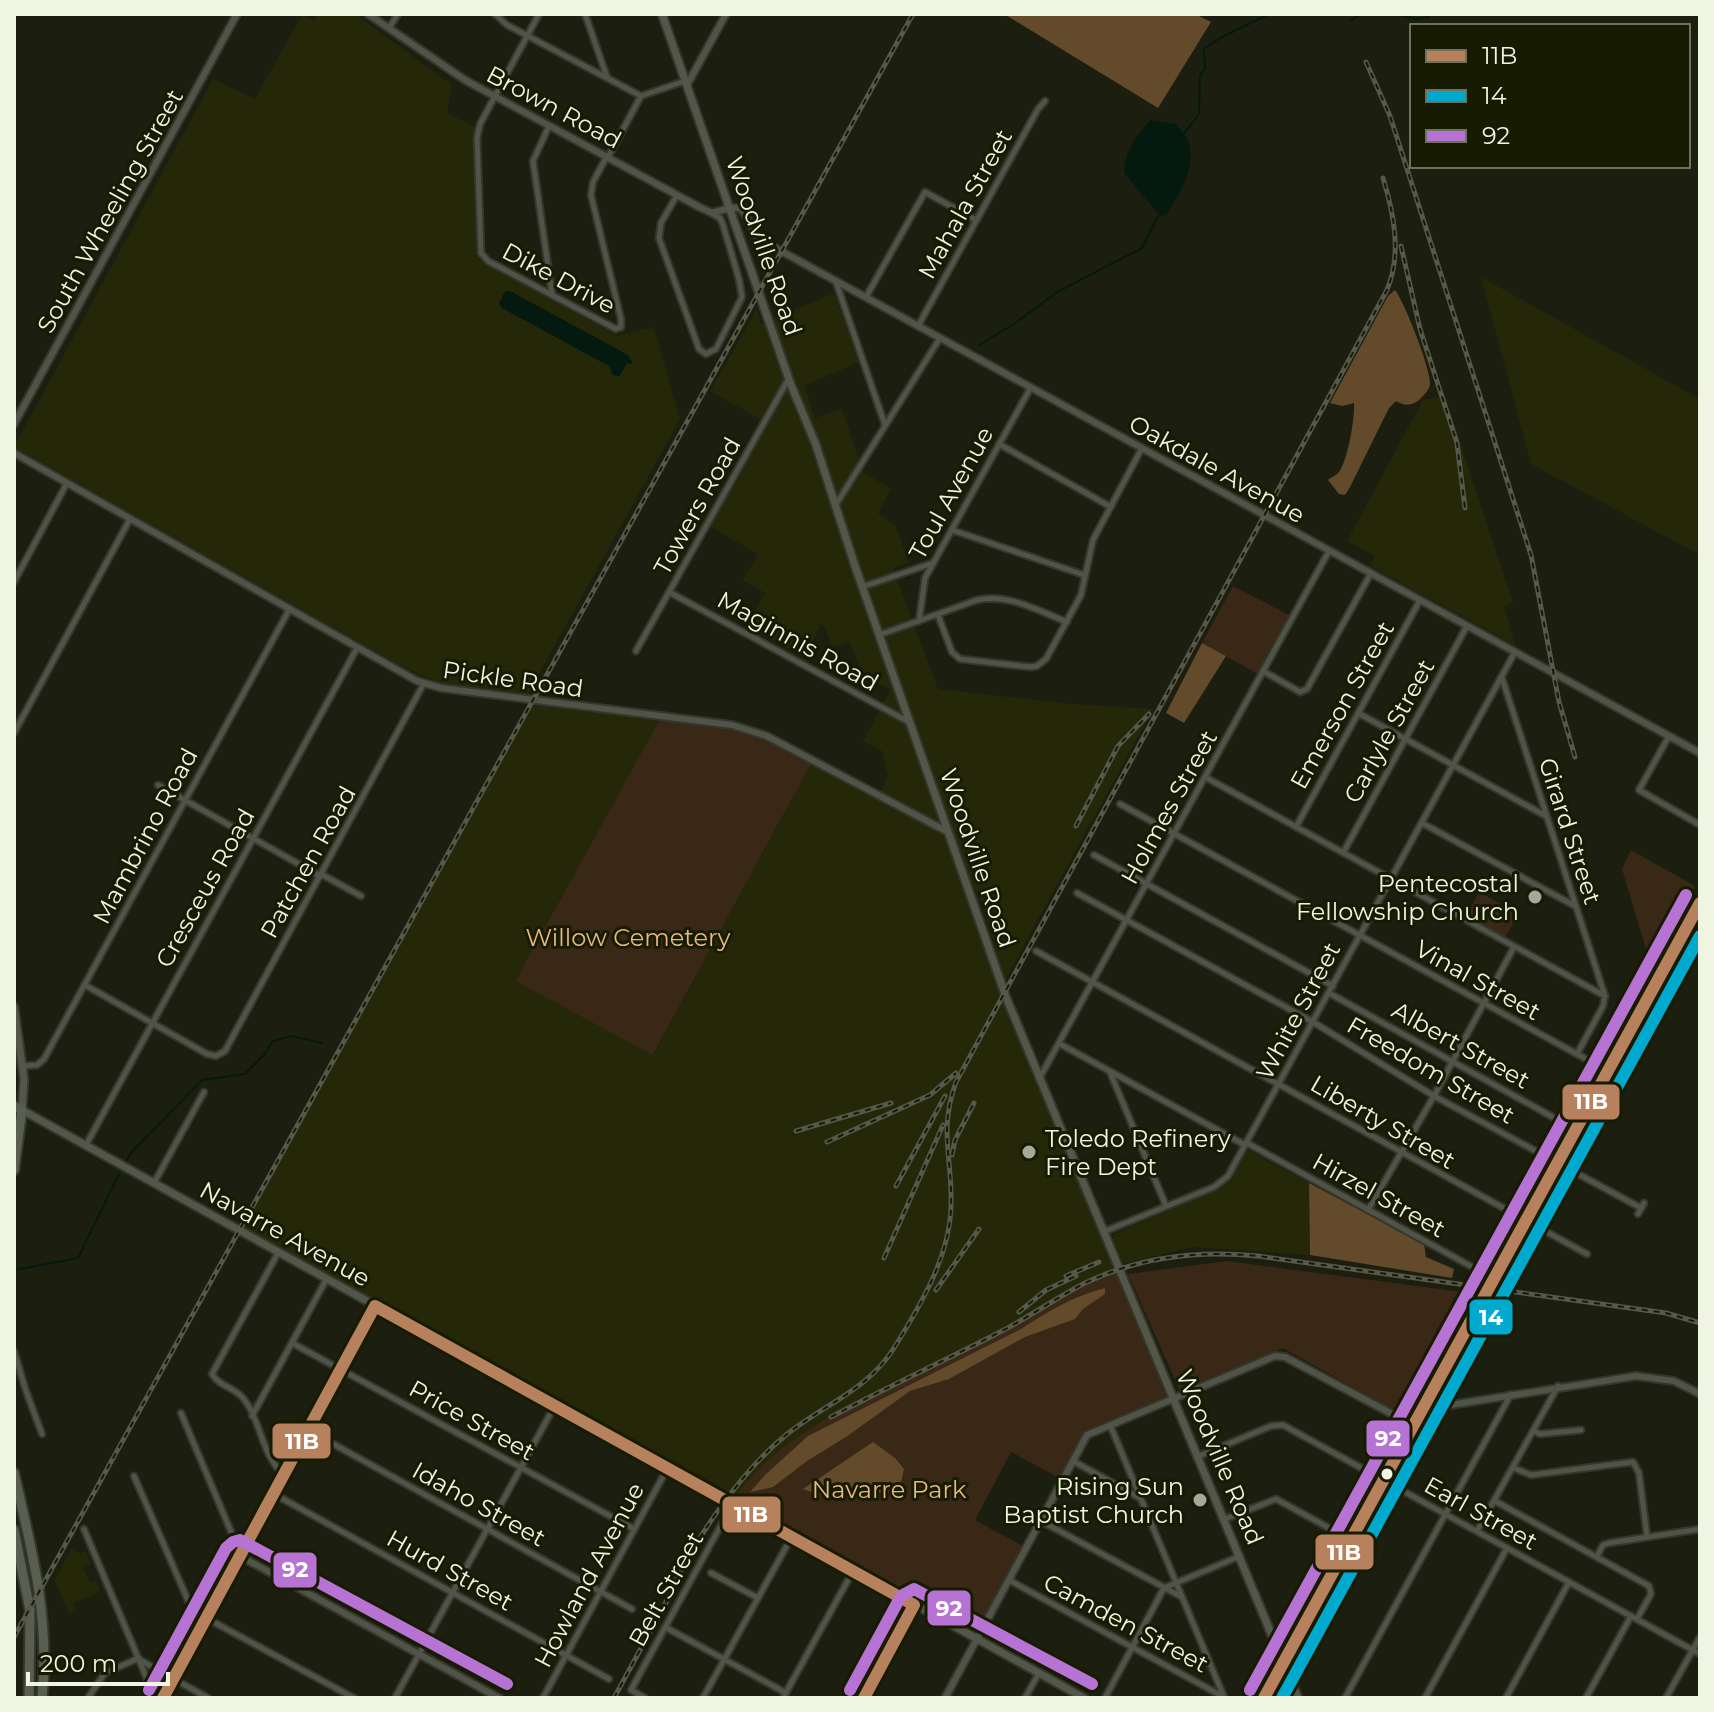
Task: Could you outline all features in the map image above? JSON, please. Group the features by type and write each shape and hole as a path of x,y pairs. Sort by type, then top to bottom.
{"highway":[{"path":"14,1170 18,1108"},
{"path":"14,1473 42,1597 45,1634 42,1698"},
{"path":"14,1530 30,1610 29,1698"}],"main road":[{"name":"Woodville Road","path":"662,14 789,378 816,445 862,587 1006,997 1298,1698"},
{"path":"14,1007 23,1066 18,1108"},
{"name":"Navarre Avenue","path":"18,1108 1084,1698"}],"street":[{"name":"South Wheeling Street","path":"14,424 237,14"},
{"name":"Brown Road","path":"368,14 455,73 712,213"},
{"path":"389,28 398,14"},
{"path":"495,14 505,24 641,96 686,83 726,14"},
{"path":"495,96 539,14"},
{"path":"585,14 607,78"},
{"name":"Dike Drive","path":"495,96 480,124 477,138 482,255 610,328 620,329 621,319 591,195 593,182 607,156"},
{"path":"607,156 641,96"},
{"name":"Mahala Street","path":"918,326 1045,101"},
{"path":"550,125 533,161 552,295"},
{"path":"866,297 925,192 976,220"},
{"path":"677,195 661,223 659,238 701,352 706,354 714,351 732,321 741,302 742,289 722,221 712,213"},
{"path":"712,213 730,208"},
{"name":"Oakdale Avenue","path":"730,208 741,208 755,236 776,248 1700,753"},
{"path":"836,281 885,425"},
{"path":"835,507 940,338"},
{"name":"Towers Road","path":"636,651 789,378"},
{"name":"Toul Avenue","path":"919,621 924,581 1031,387"},
{"path":"999,444 1111,507"},
{"path":"938,615 950,648 957,657 970,662 1030,667 1046,659 1081,595 1091,544 1142,448"},
{"name":"Pickle Road","path":"14,453 424,683 751,730 946,831"},
{"path":"14,582 67,483"},
{"path":"14,733 130,519"},
{"path":"952,530 1084,575"},
{"name":"Holmes Street","path":"1039,1080 1329,551"},
{"path":"862,587 934,563"},
{"path":"1263,671 1297,690 1303,692 1309,687 1371,573"},
{"name":"Maginnis Road","path":"669,592 909,722"},
{"path":"879,635 977,600 998,598 1067,622"},
{"name":"Emerson Street","path":"1296,827 1420,600"},
{"name":"Mambrino Road","path":"23,1066 37,1065 44,1059 289,610"},
{"name":"Carlyle Street","path":"1343,853 1467,626"},
{"name":"Cresceus Road","path":"85,1146 357,648"},
{"name":"White Street","path":"1166,1206 1214,1187 1228,1176 1515,652"},
{"name":"Girard Street","path":"1501,677 1605,996"},
{"name":"Patchen Road","path":"152,1022 210,1056 219,1055 227,1048 424,683"},
{"path":"1358,713 1546,816"},
{"path":"1669,736 1639,790 1700,825"},
{"path":"1205,777 1605,996 1603,1006 1577,1054"},
{"path":"158,785 361,896"},
{"name":"Vinal Street","path":"1120,804 1608,1071"},
{"path":"1422,822 1576,907"},
{"path":"1094,855 1333,986"},
{"name":"Freedom Street","path":"1077,893 1313,1022 1434,1096 1641,1208"},
{"path":"1651,992 1699,908"},
{"path":"1368,1210 1514,947"},
{"name":"Liberty Street","path":"1036,951 1587,1254"},
{"path":"85,985 152,1022"},
{"name":"Albert Street","path":"1329,993 1576,1130"},
{"path":"1264,1698 1645,1002"},
{"name":"Hirzel Street","path":"1060,1044 1494,1279"},
{"path":"1102,1233 1166,1206 1110,1072"},
{"path":"154,1184 204,1092"},
{"path":"278,1253 213,1370 214,1377 242,1397 267,1453 284,1475"},
{"path":"252,1417 326,1280"},
{"path":"163,1698 375,1306"},
{"name":"Price Street","path":"292,1343 634,1529"},
{"path":"14,1351 42,1434"},
{"path":"945,1698 1087,1435 1275,1356 1283,1356 1413,1426"},
{"path":"1392,1414 1636,1376 1663,1378 1700,1394"},
{"path":"1477,1531 1558,1386"},
{"path":"1345,1698 1511,1394"},
{"path":"395,1698 554,1407"},
{"path":"181,1413 240,1555 499,1698"},
{"name":"Earl Street","path":"1199,1456 1279,1424 1700,1654"},
{"path":"1110,1425 1225,1698"},
{"name":"Idaho Street","path":"308,1430 632,1609"},
{"path":"1534,1431 1540,1434 1581,1430"},
{"path":"1073,1461 1141,1499"},
{"path":"1514,1468 1531,1475 1629,1461 1635,1464 1647,1536"},
{"name":"Howland Avenue","path":"543,1698 667,1469"},
{"path":"134,1476 200,1629"},
{"name":"Hurd Street","path":"274,1494 609,1679"},
{"path":"1225,1519 1276,1499 1351,1540"},
{"path":"1495,1501 1650,1588 1651,1594 1586,1698"},
{"name":"Belt Street","path":"645,1698 631,1690 732,1505"},
{"path":"1041,1521 1182,1598"},
{"path":"84,1529 155,1698"},
{"path":"1597,1556 1603,1545 1609,1543 1700,1529"},
{"path":"703,1698 791,1538"},
{"path":"1425,1698 1507,1548"},
{"path":"1105,1698 1164,1588 1241,1556"},
{"path":"665,1627 787,1696 853,1571"},
{"path":"711,1573 758,1598"},
{"name":"Camden Street","path":"1009,1580 1225,1698"},
{"path":"1506,1698 1569,1582"},
{"path":"864,1698 914,1605"},
{"path":"206,1618 354,1698"},
{"path":"1666,1698 1700,1637"},
{"path":"139,1659 208,1698"},
{"path":"88,1698 105,1673 139,1659"},
{"path":"1025,1698 1039,1673"}],"shaded area":[{"path":"317,14 355,14 452,85 447,113 474,126 479,260 618,336 654,327 680,419 528,694 440,683 407,669 14,447 213,79 255,99 302,15 314,21"},
{"path":"1150,120 1176,124 1186,137 1190,150 1189,170 1181,189 1166,215 1160,216 1124,173 1129,151"},
{"path":"1481,277 1700,399 1700,555 1531,464"},
{"path":"505,291 628,355 631,364 627,363 620,376 613,375 609,366 502,308 499,303"},
{"path":"834,293 859,362 804,386 815,418 842,408 863,472 891,489 878,513 896,526 908,562 893,568 938,689 1070,704 1153,709 1005,980 980,898 958,859 1004,992 1118,1270 1086,1283 768,1461 729,1503 239,1231 533,701 661,717 515,981 654,1054 813,760 938,826 936,821 881,791 888,775 882,751 863,741 891,689 865,678 849,642 832,647 825,627 821,625 803,657 747,626 765,593 743,580 758,554 709,526 767,423 710,391 757,309 761,324"},
{"path":"1445,396 1513,603 1504,606 1515,645 1370,566 1375,556 1347,541 1423,400"},
{"path":"1246,1149 1309,1183 1310,1255 1191,1247 1124,1264 1113,1240 1114,1234 1217,1190 1229,1180"},
{"path":"71,1549 80,1553 86,1551 91,1564 83,1568 90,1582 96,1581 100,1592 74,1603 76,1611 69,1614 55,1581"}],"green space":[{"path":"1004,14 1195,14 1211,22 1158,108"},
{"path":"1395,290 1417,336 1430,385 1416,402 1408,405 1396,401 1389,408 1350,487 1345,495 1339,494 1328,480 1339,472 1345,458 1354,403 1342,406 1330,403 1388,296"},
{"path":"1233,586 1291,616 1258,674 1202,643"},
{"path":"1202,643 1226,656 1184,723 1166,713"},
{"name":"Willow Cemetery","path":"661,717 751,730 813,760 653,1055 515,981"},
{"path":"1631,850 1695,886 1691,896 1697,900 1654,976 1622,869"},
{"path":"1479,892 1518,914 1505,938 1466,917"},
{"path":"1309,1183 1424,1244 1426,1257 1454,1269 1452,1278 1310,1255"},
{"path":"1227,1261 1478,1294 1419,1403 1392,1409 1283,1348 1180,1391 1128,1274"},
{"name":"Navarre Park","path":"1118,1270 1173,1398 1091,1433 1063,1480 1011,1452 975,1520 1026,1548 977,1639 729,1503 772,1457 803,1433 886,1387"},
{"path":"1105,1288 1105,1294 1083,1309 1075,1319 1025,1337 949,1379 910,1391 773,1487 750,1492 808,1436 1021,1329 1062,1305"},
{"path":"873,1442 904,1469 901,1483 894,1492 823,1496 803,1489"}],"waterway":[{"path":"1184,134 1199,114 1200,75 1205,69 1204,49 1269,14"},
{"path":"1350,21 1362,14"},
{"path":"1396,14 1416,19 1429,17"},
{"path":"979,345 1059,291 1142,248 1158,216"},
{"path":"127,1160 202,1080 245,1074 273,1041 291,1036 322,1043"},
{"path":"14,1270 78,1258 119,1174"}],"railway":[{"path":"14,1637 913,14"},
{"path":"1366,62 1390,116 1531,555 1559,702 1575,757"},
{"path":"666,1602 688,1558 733,1490 786,1435 858,1386 883,1363 923,1298 939,1263 949,1227 951,1191 947,1131 956,1082 1387,290 1392,276 1395,234 1383,178"},
{"path":"1401,246 1420,329 1457,443 1465,508"},
{"path":"1076,826 1118,746 1149,714"},
{"path":"827,1142 930,1095 956,1073"},
{"path":"896,1186 945,1096"},
{"path":"796,1131 891,1103"},
{"path":"952,1155 955,1140 974,1103"},
{"path":"884,1258 943,1125"},
{"path":"936,1290 979,1229"},
{"path":"831,1417 1000,1332 1085,1283 1148,1261 1192,1255 1258,1256 1666,1313 1700,1323"},
{"path":"1066,1276 1099,1262"},
{"path":"1019,1312 1046,1290 1076,1276"},
{"path":"614,1698 670,1595"}],"transit line":[{"name":"92","path":"1250,1690 1686,895"},
{"name":"11B","path":"1264,1698 1700,903"},
{"name":"14","path":"1282,1698 1700,936"},
{"name":"11B","path":"163,1698 375,1306 914,1605 864,1698"},
{"name":"92","path":"149,1690 226,1548 240,1540 507,1684"},
{"name":"92","path":"850,1690 901,1596 914,1589 1092,1684"}],"place":[{"name":"Pentecostal Fellowship Church","path":"1535,897"},
{"name":"Toledo Refinery Fire Dept","path":"1029,1152"},
{"name":"Rising Sun Baptist Church","path":"1200,1500"}]}
